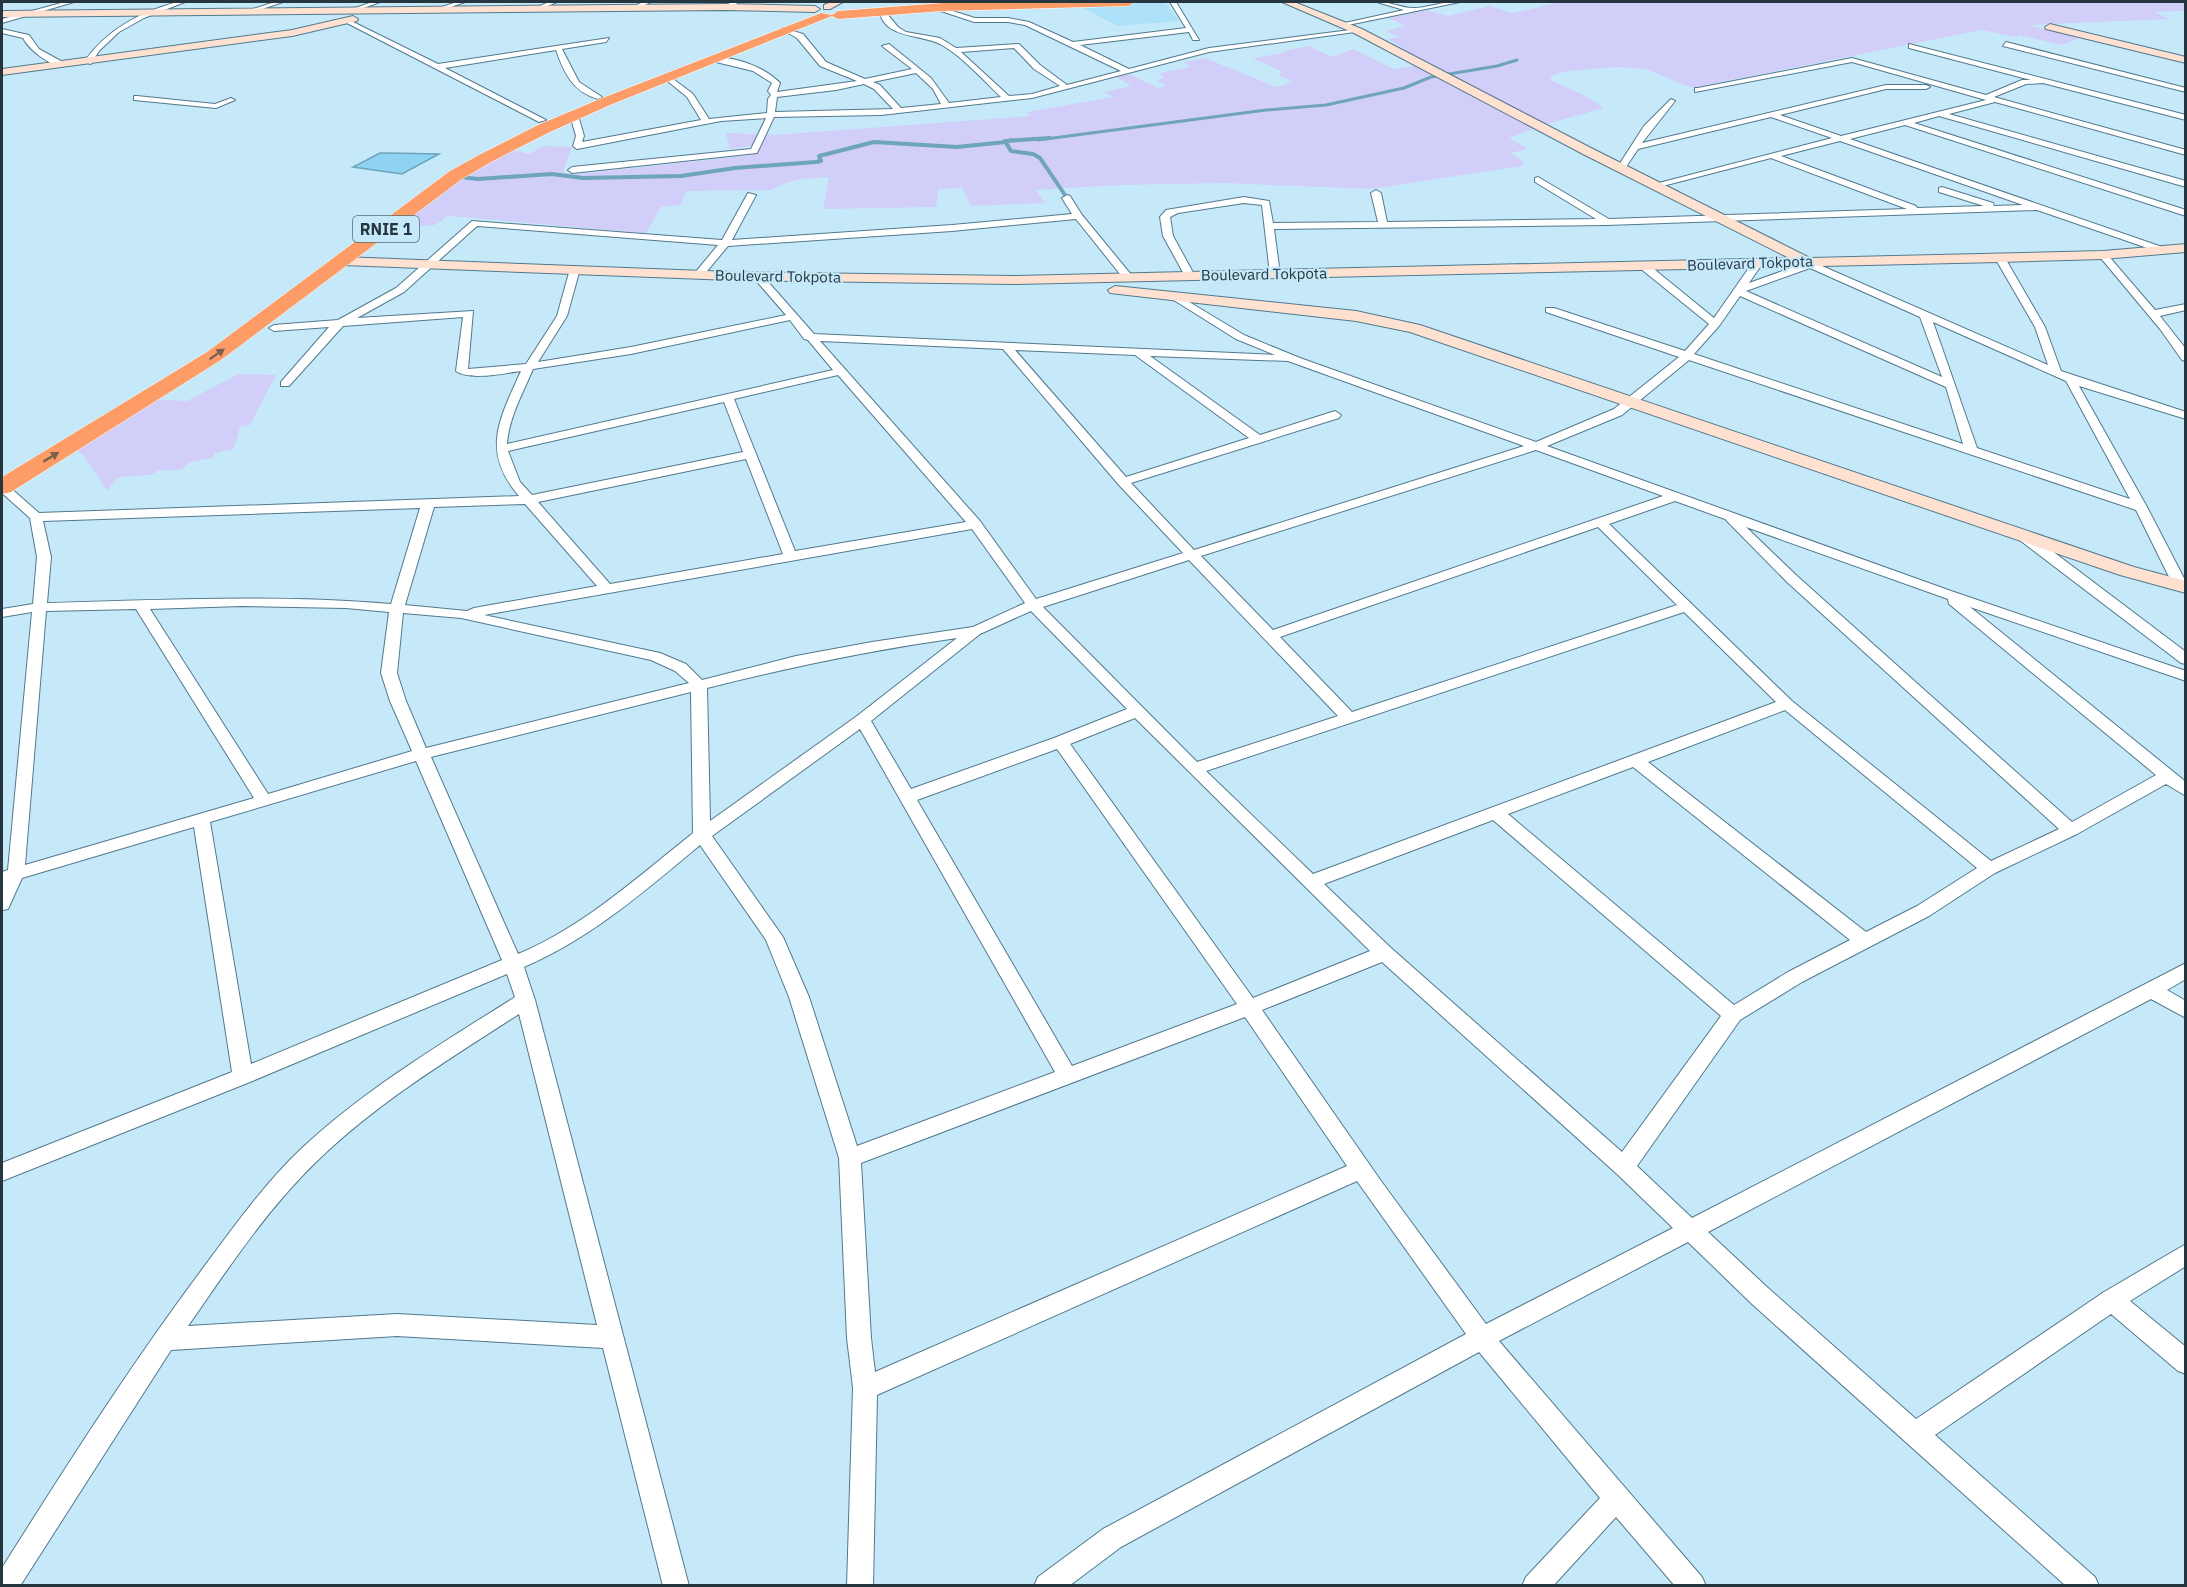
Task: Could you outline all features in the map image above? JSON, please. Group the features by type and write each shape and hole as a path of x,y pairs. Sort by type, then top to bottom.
{"highway":[{"name":"RNIE 1","path":"2,468 217,335 434,176 492,143 542,120 827,10 1073,2"},
{"name":"RNIE 1","path":"2,487 214,356 456,175 506,146 574,115 715,59 827,10 1129,2"}],"street":[{"path":"2,21 71,2"},
{"path":"88,62 102,42 148,12 182,2"},
{"path":"250,11 280,2"},
{"path":"439,9 462,2"},
{"path":"536,9 554,2"},
{"path":"634,8 648,2"},
{"path":"725,6 736,2"},
{"path":"1173,2 1204,51"},
{"path":"1287,2 1358,31 1621,168 1809,262 2070,379 2186,416"},
{"path":"1380,2 1414,11"},
{"path":"1343,24 1414,11 1442,3 1457,2"},
{"path":"2,14 352,10 379,6 439,9 725,6 827,10"},
{"path":"2,72 292,33 347,21 379,6"},
{"path":"943,7 946,12 974,20"},
{"path":"881,10 902,34 939,40 954,50 1006,98"},
{"path":"959,24 974,20 1008,20 1027,23 1048,35 1073,44 1128,71"},
{"path":"347,21 542,120"},
{"path":"2050,27 2186,60"},
{"path":"785,29 800,36 823,64 868,82 889,98 899,111"},
{"path":"1073,44 1191,30"},
{"path":"2,31 26,37 27,44 33,50 64,65"},
{"path":"574,115 580,136 577,146 706,121 771,115 899,111 1032,96 1204,51 1358,31"},
{"path":"434,67 606,40"},
{"path":"2006,44 2186,90"},
{"path":"886,46 918,70 940,93 946,105"},
{"path":"954,50 1016,46 1037,67 1064,86"},
{"path":"1912,46 2056,82 2184,120"},
{"path":"558,47 572,79 588,93 598,97"},
{"path":"715,59 738,64 771,77 776,83 772,91 775,95"},
{"path":"1698,90 1849,60 2186,153"},
{"path":"775,95 868,82 918,70"},
{"path":"2106,76 2116,72"},
{"path":"2019,73 2025,82"},
{"path":"668,77 690,96 706,121"},
{"path":"1634,147 1886,87 1904,80 1919,79"},
{"path":"1655,185 1940,113 1991,98 2025,82 2056,82"},
{"path":"2173,87 2186,82"},
{"path":"2076,88 2086,84"},
{"path":"1886,87 1949,87"},
{"path":"572,170 754,151 771,115 772,99 775,95"},
{"path":"137,98 216,106 231,100"},
{"path":"1621,168 1647,128 1671,100"},
{"path":"1940,113 2186,184"},
{"path":"1770,114 2165,251"},
{"path":"1904,122 2186,213"},
{"path":"1773,156 1920,211"},
{"path":"1538,180 1607,222"},
{"path":"1942,190 2002,209"},
{"path":"1376,193 1383,225"},
{"path":"699,274 725,243 751,195"},
{"path":"1067,198 1078,216 1128,277"},
{"path":"1190,276 1168,236 1165,217 1169,212 1228,202 1262,201 1266,203 1275,274"},
{"path":"1270,226 1607,222 2039,207"},
{"path":"285,384 337,324 400,290 471,225 480,222 725,243 930,230 1078,216"},
{"name":"Boulevard Tokpota","path":"343,261 758,277 1014,280 2000,258 2103,255 2186,248"},
{"path":"2103,255 2170,334 2186,358"},
{"path":"2000,258 2040,327 2056,373"},
{"path":"1738,291 1809,262"},
{"path":"2,1172 243,1076 550,948 591,922 702,835 863,720 976,631 1033,605 1537,446 1618,412 1634,402 1686,357 1715,324 1757,264"},
{"path":"1645,267 1715,324"},
{"path":"575,269 562,316 528,369 507,415 502,431 501,449 513,483 608,590"},
{"path":"758,277 808,337 842,371 975,524 1033,605 1194,769 1384,952 1624,1167 1760,1296 2086,1586"},
{"path":"1014,280 1382,320 1441,336 2127,571 2183,586"},
{"path":"1738,291 1952,385"},
{"path":"1176,297 1240,337 1296,360 1946,594 2186,676"},
{"path":"2152,314 2186,307"},
{"path":"1550,310 2141,507"},
{"path":"274,328 469,313 462,371 468,373 528,369 603,356 791,317"},
{"path":"1925,315 1952,385 1971,449"},
{"path":"808,337 1296,360"},
{"path":"1006,346 1123,482 1349,718"},
{"path":"1137,352 1258,439"},
{"path":"501,449 842,371"},
{"path":"2070,379 2183,586"},
{"path":"728,398 790,555"},
{"path":"1123,482 1335,415"},
{"path":"36,517 528,500 751,454"},
{"path":"2,487 36,517 44,557 9,875 2,904"},
{"path":"1272,635 1677,496"},
{"path":"428,504 397,609 389,673 398,701 513,963 525,1000 676,1586"},
{"path":"1726,515 1792,579 2071,830"},
{"path":"1600,522 1787,704 1989,869"},
{"path":"461,614 975,524"},
{"path":"2022,535 2186,660"},
{"path":"1946,594 2186,791"},
{"path":"2,613 39,607 302,602 461,614 655,656 684,669 695,679 699,687 702,835 774,937 799,997 850,1158 859,1338 865,1388 860,1586"},
{"path":"140,604 264,800"},
{"path":"1194,769 1685,607"},
{"path":"9,875 422,754 699,687 796,661 872,646 976,631"},
{"path":"1310,882 1787,704"},
{"path":"907,797 1060,742 1137,711"},
{"path":"863,720 1066,1074"},
{"path":"1060,742 1179,903 1248,1008 1360,1170 1482,1338 1616,1499 1693,1586"},
{"path":"1636,761 1865,942"},
{"path":"1624,1167 1733,1015 1796,977 1923,911 1989,869 2071,830 2167,776"},
{"path":"1496,813 1733,1015"},
{"path":"201,819 243,1076"},
{"path":"850,1158 1066,1074 1248,1008 1384,952"},
{"path":"1047,1586 1112,1538 1482,1338 2152,990 2186,970"},
{"path":"2152,990 2186,1011"},
{"path":"5,1586 163,1339 273,1193 342,1125 394,1086 525,1000"},
{"path":"865,1388 1360,1170"},
{"path":"1916,1434 2112,1300 2186,1254"},
{"path":"2112,1300 2186,1364"},
{"path":"163,1339 397,1325 610,1337"},
{"path":"1535,1586 1616,1499"}],"shaded area":[{"path":"1165,2 1179,21 1117,26 1083,8"},
{"path":"1561,2 2185,2 2185,11 2154,12 2170,19 2029,25 2080,38 2062,45 2019,35 2017,37 1981,30 1692,88 1646,69 1617,67 1568,71 1550,76 1552,81 1586,96 1604,108 1543,125 1509,138 1528,149 1510,153 1524,162 1522,166 1371,189 1224,183 1121,185 1035,190 1046,203 971,206 962,188 939,189 936,207 823,209 829,177 792,181 772,190 686,191 681,205 661,207 646,233 448,216 435,225 386,227 510,149 529,154 544,146 572,147 563,172 569,175 753,155 763,144 730,149 726,133 774,135 1031,116 1027,112 1113,97 1104,92 1131,86 1116,77 1127,73 1158,88 1167,86 1156,80 1164,78 1160,73 1190,67 1184,62 1205,58 1276,87 1293,82 1278,75 1283,72 1252,58 1285,53 1283,51 1309,46 1332,57 1353,49 1393,69 1415,66 1421,70 1433,68 1388,39 1399,37 1386,31 1406,26 1388,18 1427,10 1448,16 1489,6 1513,13"},
{"path":"380,153 439,154 402,174 353,167"},
{"path":"238,374 276,375 250,425 240,427 234,449 215,453 212,458 190,462 181,470 159,470 151,475 118,477 107,491 84,456 75,449 147,399 187,401"}],"waterway":[{"path":"1038,140 1266,110 1326,105 1404,88 1431,77 1497,66 1517,60"},
{"path":"1006,142 1050,138"},
{"path":"1010,140 1017,140"},
{"path":"461,177 478,179 552,174 583,178 681,176 735,168 816,162 821,161 819,156 874,142 957,147 1006,142"},
{"path":"1006,142 1011,151 1033,154 1040,158 1067,198"}]}
